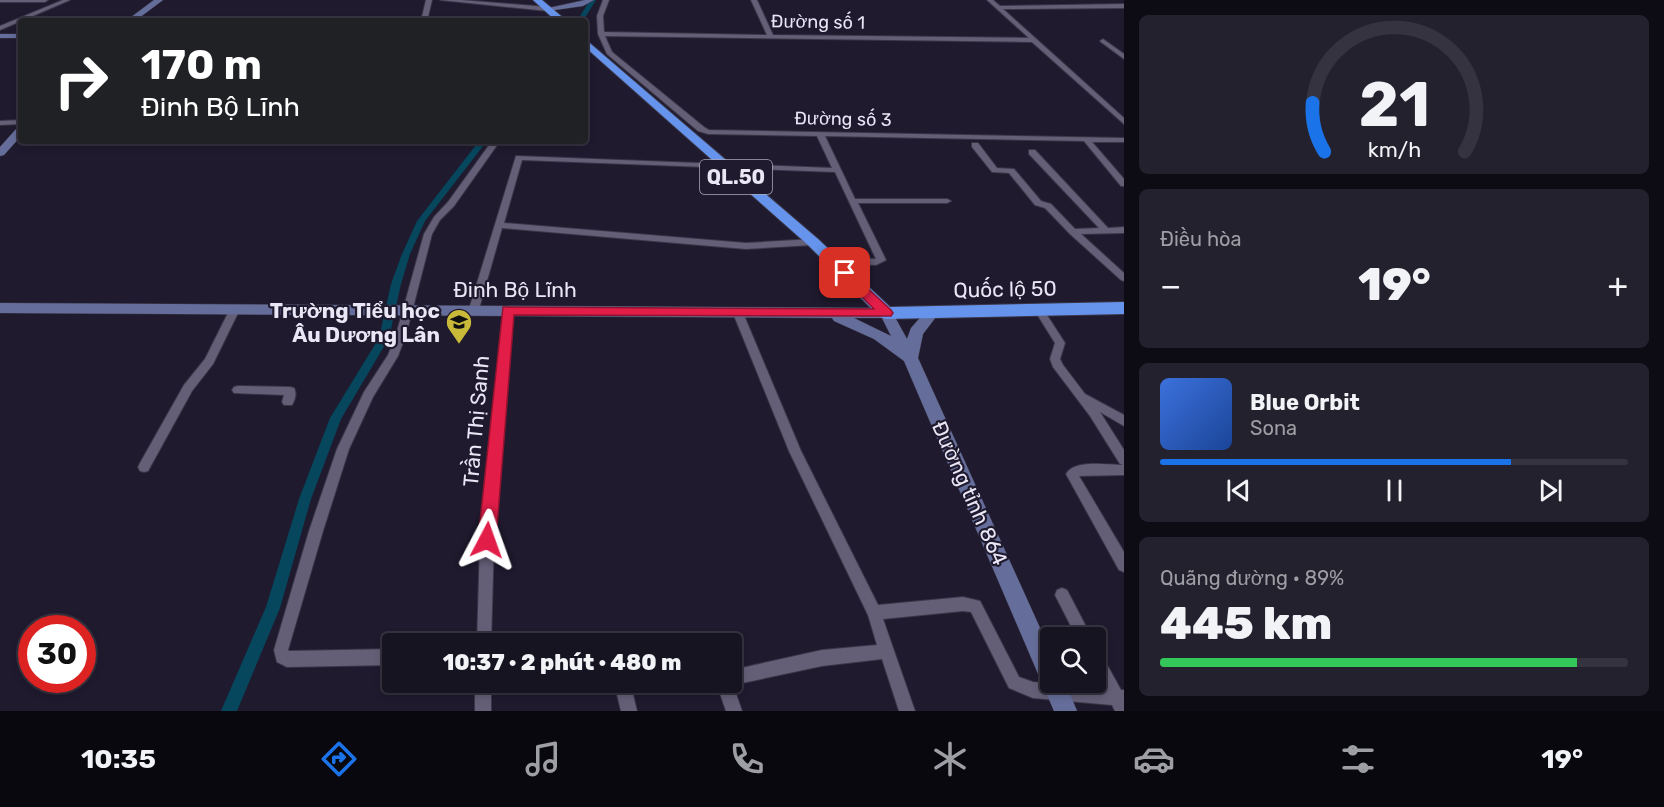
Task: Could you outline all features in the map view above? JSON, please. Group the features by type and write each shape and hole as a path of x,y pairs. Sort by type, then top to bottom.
{"highway":[{"path":"537,0 558,18"},
{"name":"QL.50","path":"588,44 611,59 674,113 724,166 813,242 886,313"},
{"name":"Quốc lộ 50","path":"886,313 1124,308"}],"main road":[{"path":"134,18 159,0"},
{"path":"548,9 583,4 590,0"},
{"path":"0,36 18,36"},
{"path":"0,153 18,133"},
{"name":"Đinh Bộ Lĩnh","path":"0,308 234,311 474,309 834,315 886,313"},
{"name":"Đường tỉnh 864","path":"886,313 910,358 1040,652"},
{"path":"834,315 867,328 910,358 916,332 932,313"}],"street":[{"path":"0,0 45,0"},
{"path":"24,18 67,0"},
{"path":"424,18 429,0"},
{"path":"444,0 548,9"},
{"path":"606,0 602,5 600,16 601,34 611,59"},
{"path":"754,0 771,37"},
{"path":"991,0 1026,30 1036,32"},
{"path":"991,0 1124,122"},
{"path":"1077,0 1088,7"},
{"path":"1096,0 1107,6"},
{"path":"1002,8 1124,6"},
{"path":"0,28 18,20"},
{"name":"Đường số 1","path":"601,34 1034,40"},
{"path":"1103,41 1124,57"},
{"name":"Đường số 3","path":"674,113 708,132 1124,140"},
{"path":"0,123 18,122"},
{"path":"820,134 881,260 876,262 831,260"},
{"path":"1086,139 1124,184"},
{"path":"382,657 287,659 282,657 281,650 343,449 368,395 393,356 399,309 424,244 432,227 494,144"},
{"path":"975,145 995,170 1011,171 1038,203 1048,206 1124,278"},
{"path":"1032,152 1105,230"},
{"path":"474,309 519,158 837,170"},
{"path":"852,201 947,201"},
{"path":"498,225 737,245 813,242"},
{"path":"1073,232 1124,230"},
{"name":"Trần Thị Sanh","path":"484,633 487,540 508,310"},
{"path":"144,467 188,388 209,361 234,311"},
{"path":"1040,311 1060,343 1055,359 1058,367 1080,394 1124,460"},
{"path":"738,313 795,451 874,613 907,711"},
{"path":"238,390 290,391 288,402"},
{"path":"1080,394 1124,421"},
{"path":"1124,470 1078,470 1074,471 1072,477 1124,565"},
{"path":"1062,595 1079,627"},
{"path":"874,613 963,604 975,606 1014,683 1033,690 1040,690"},
{"path":"742,676 822,658 888,651"},
{"path":"1106,675 1122,702"},
{"path":"483,693 483,711"},
{"path":"625,693 629,711"},
{"path":"728,693 735,711"},
{"path":"1073,693 1122,702"}],"waterway":[{"path":"582,18 593,0"},
{"path":"229,711 273,608 305,499 336,418 384,338 396,284 406,254 421,221 481,144"}],"place":[{"name":"Trường Tiểu học Âu Dương Lân","path":"459,345"}],"route":[{"path":"487,540 508,310 834,315 886,313 845,273"}]}
